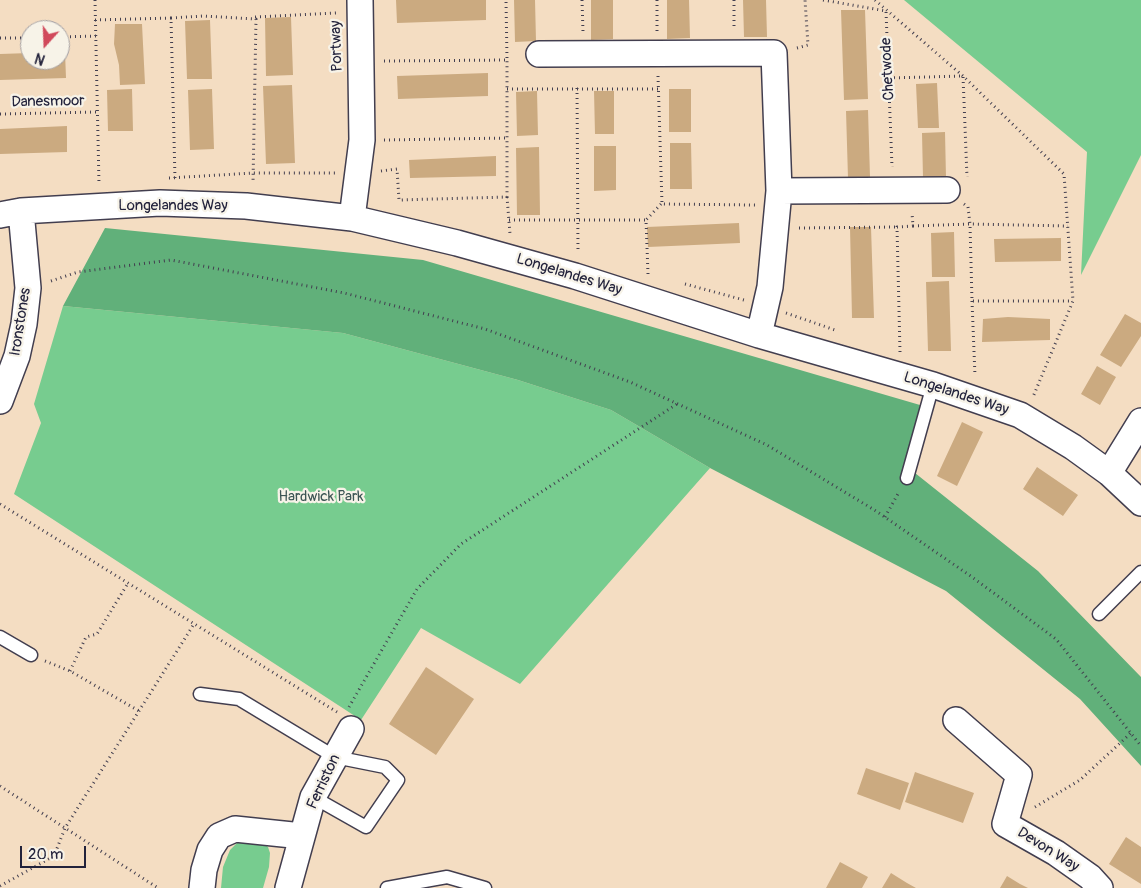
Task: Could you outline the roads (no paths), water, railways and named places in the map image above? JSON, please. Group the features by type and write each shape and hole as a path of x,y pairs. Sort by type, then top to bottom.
{"street":[{"name":"Portway","path":"352,218 362,140 360,0"},
{"path":"538,54 774,53 778,208 770,287 759,335"},
{"path":"778,208 902,190 961,189"},
{"name":"Longelandes Way","path":"10,213 160,203 246,206 352,218 457,243 575,276 759,335 933,385 1020,415 1073,447 1109,473 1141,503"},
{"name":"Ironstones","path":"0,401 17,356 24,324 28,288 10,213"},
{"path":"1109,473 1141,421"},
{"name":"Devon Way","path":"956,720 1019,775 1005,824 1056,853 1090,877 1100,888"},
{"name":"Ferriston","path":"288,888 313,797 335,757 347,723"},
{"path":"202,888 204,870 210,850 219,836 235,829 302,836"}],"lane":[{"path":"907,478 933,385"},
{"path":"1099,614 1141,572"},
{"path":"0,637 30,655"},
{"path":"200,694 239,698 335,757 385,767 398,780 366,827 313,797"},
{"path":"387,888 447,877 485,888"}],"park label":[{"name":"Hardwick Park","path":"321,497"}]}
